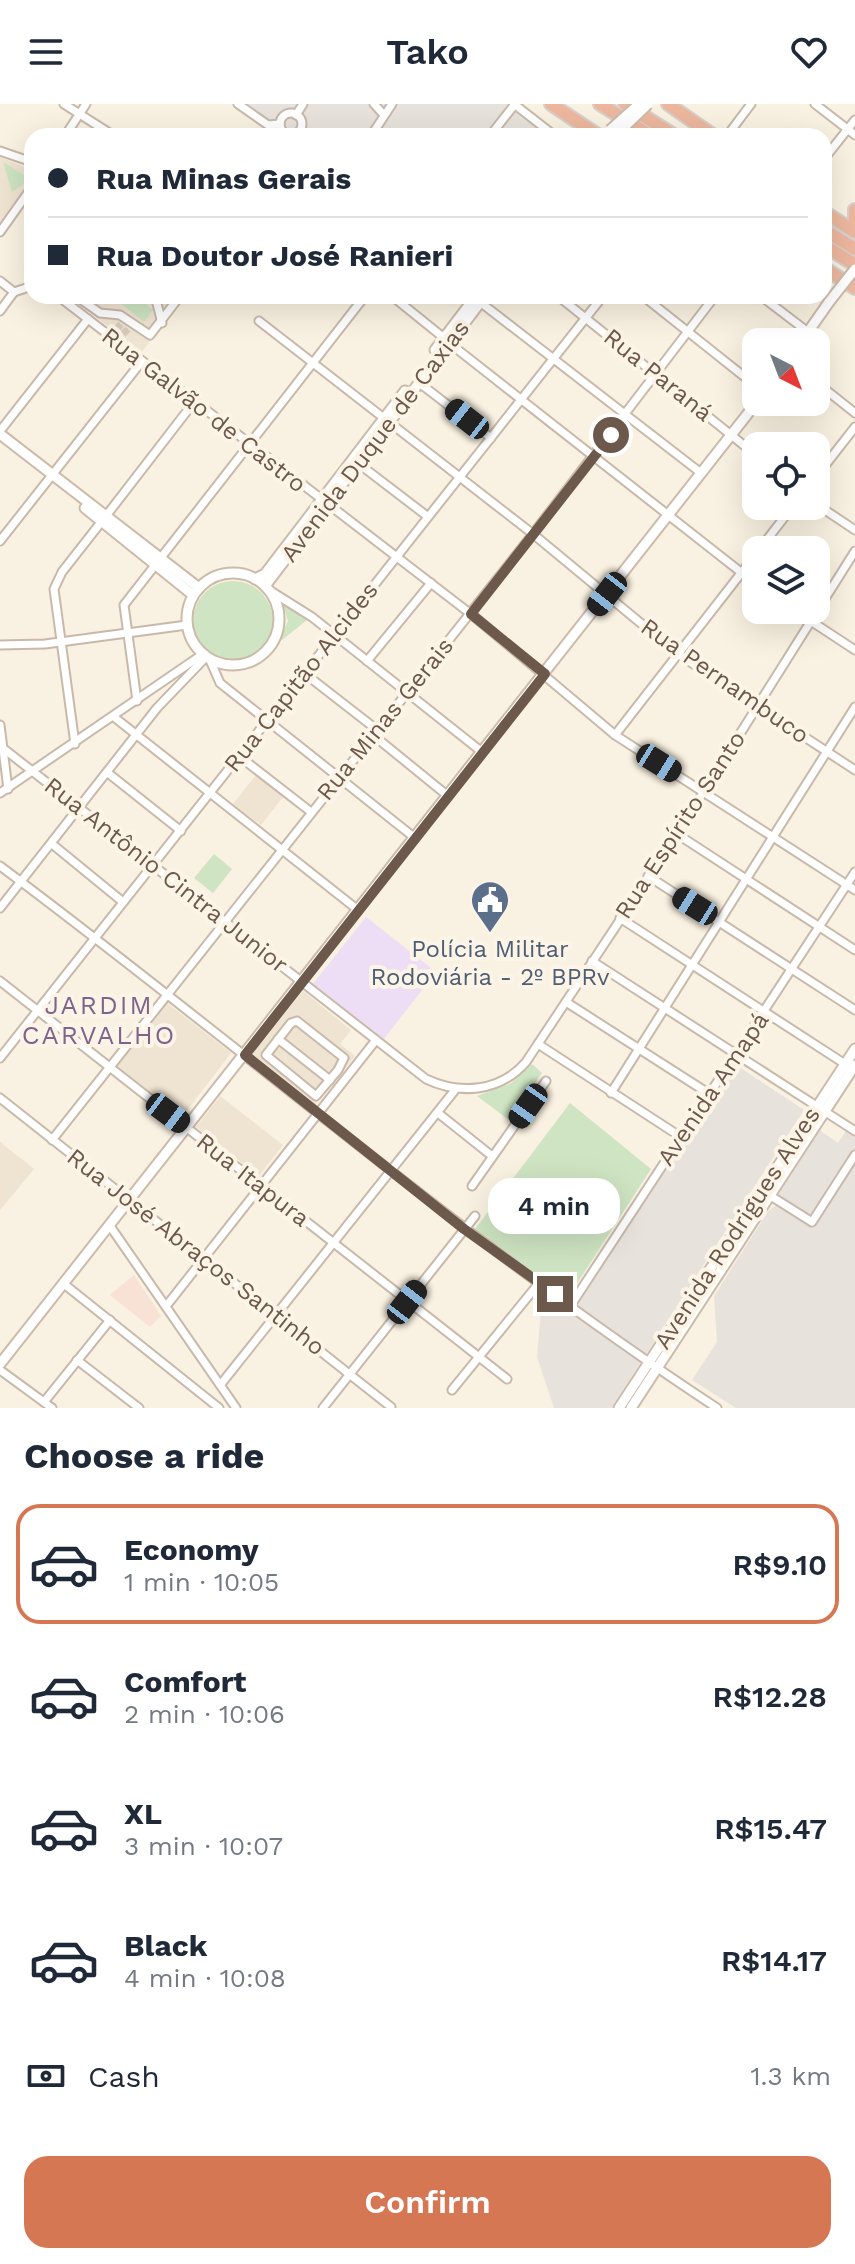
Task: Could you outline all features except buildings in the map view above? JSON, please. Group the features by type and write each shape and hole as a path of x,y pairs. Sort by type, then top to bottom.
{"highway":[{"path":"551,104 596,128"},
{"path":"600,104 638,128"},
{"path":"625,104 662,128"},
{"path":"668,104 702,128"},
{"path":"832,216 855,229 855,210"},
{"path":"832,235 855,249"},
{"path":"832,251 855,267"},
{"path":"832,273 855,288"}],"main road":[{"path":"616,128 639,104"},
{"path":"618,128 648,104"},
{"path":"832,298 855,267"},
{"name":"Avenida Duque de Caxias","path":"267,588 324,503 359,464 446,340 475,304"},
{"path":"811,328 828,304"},
{"name":"Avenida Duque de Caxias","path":"255,579 265,574 324,503 418,382 446,340"},
{"path":"0,1364 746,416"},
{"path":"0,432 50,477"},
{"path":"0,441 196,592"},
{"path":"223,574 255,579 267,588 279,613 278,626 268,649 247,663 235,665 206,657 190,637 187,625 196,592 223,574"},
{"name":"Avenida Rodrigues Alves","path":"619,1408 654,1363 768,1194 850,1064 855,1049"},
{"name":"Avenida Rodrigues Alves","path":"631,1408 654,1363"}],"street":[{"path":"64,104 102,128"},
{"path":"70,128 86,104"},
{"path":"238,104 268,125 280,124"},
{"path":"296,115 303,104"},
{"path":"374,104 384,115"},
{"path":"376,128 392,104"},
{"path":"496,128 514,104 545,128"},
{"path":"733,128 751,104"},
{"path":"815,104 851,133"},
{"path":"280,124 285,115 296,115"},
{"path":"296,115 302,125 300,128"},
{"path":"832,151 851,133 855,120"},
{"path":"280,124 282,128"},
{"path":"0,151 24,159"},
{"path":"0,232 24,198"},
{"path":"0,281 14,292"},
{"path":"0,311 14,292 24,289"},
{"name":"Rua Galvão de Castro","path":"68,304 471,614 615,735 855,890"},
{"path":"87,304 124,326 150,335 175,304"},
{"path":"157,304 162,323"},
{"path":"137,701 124,605 359,304"},
{"path":"402,304 670,514 741,574 615,735"},
{"path":"487,304 555,361 701,473"},
{"name":"Rua Paraná","path":"569,304 742,443"},
{"name":"Rua Capitão Alcides","path":"0,1058 333,634 555,361 597,304"},
{"path":"653,304 742,375"},
{"name":"Rua Minas Gerais","path":"52,1140 471,614 709,304"},
{"path":"771,304 803,328"},
{"path":"0,432 88,319"},
{"name":"Rua Pernambuco","path":"259,321 533,534 678,654 855,770"},
{"path":"114,339 124,326"},
{"path":"0,541 142,361"},
{"path":"418,382 491,438"},
{"path":"830,393 855,413"},
{"path":"75,744 54,589 56,581 194,402"},
{"path":"830,459 855,427"},
{"path":"359,464 427,516"},
{"path":"830,513 855,530"},
{"path":"770,536 782,520"},
{"name":"Rua Espírito Santo","path":"830,591 855,551"},
{"path":"367,661 431,583"},
{"path":"267,588 333,634 482,752"},
{"name":"Rua Espírito Santo","path":"455,1090 491,1085 519,1071 677,834 809,624"},
{"path":"816,624 855,650"},
{"path":"0,645 61,642 187,625"},
{"path":"4,791 206,657"},
{"path":"206,657 217,680 415,838"},
{"path":"0,908 171,692 206,657"},
{"path":"304,673 448,796"},
{"path":"611,1093 690,963 855,707"},
{"path":"114,717 358,910"},
{"path":"0,725 4,749 4,791"},
{"name":"Rua Antônio Cintra Junior","path":"4,749 426,1079 455,1090"},
{"path":"239,756 311,812"},
{"path":"108,773 181,831"},
{"path":"677,834 855,950"},
{"path":"52,844 123,902"},
{"path":"0,866 95,937 464,1229 717,1408"},
{"name":"Avenida Amapá","path":"571,1305 855,872"},
{"path":"648,876 855,1010"},
{"path":"620,918 850,1064"},
{"path":"592,961 855,1131"},
{"name":"Rua Itapura","path":"0,981 507,1379"},
{"path":"566,1002 711,1095"},
{"path":"297,1021 344,1058 318,1095 313,1095 267,1056 278,1039 291,1023 297,1021"},
{"path":"278,1039 330,1080"},
{"path":"167,1305 320,1115 376,1040"},
{"path":"538,1044 681,1137"},
{"path":"338,1070 348,1078"},
{"path":"472,1186 546,1081"},
{"path":"221,1384 455,1090"},
{"name":"Rua José Abraços Santinho","path":"0,1098 391,1407"},
{"path":"438,1113 492,1156"},
{"path":"768,1194 812,1222 855,1155"},
{"path":"323,1408 475,1216"},
{"path":"110,1226 236,1408"},
{"path":"452,1390 539,1283"},
{"path":"64,1284 219,1408"},
{"path":"44,1402 110,1320"},
{"path":"77,1360 139,1408"},
{"path":"0,1370 52,1408"}],"shaded area":[{"path":"234,104 516,104 538,128 268,128"},
{"path":"0,157 24,167 24,192 0,224"},
{"path":"80,304 178,304 141,353"},
{"path":"256,775 283,797 261,825 233,804"},
{"path":"366,917 436,972 383,1040 312,985"},
{"path":"303,991 351,1030 340,1044 355,1056 315,1105 252,1054"},
{"path":"167,1003 231,1053 182,1117 117,1066"},
{"path":"739,1067 804,1110 611,1408 554,1408 537,1357 542,1298 563,1309"},
{"path":"220,1096 283,1145 259,1176 196,1127"},
{"path":"818,1129 838,1143 847,1129 855,1134 855,1408 736,1408 692,1380 717,1342 714,1296 769,1210 775,1206 805,1222 773,1198"},
{"path":"0,1142 34,1169 0,1210"},
{"path":"134,1275 161,1316 150,1327 110,1295"}],"green space":[{"path":"3,162 24,175 24,184 12,192"},
{"path":"121,304 146,304 153,310 144,322"},
{"path":"225,581 241,581 262,592 273,613 273,629 262,650 241,661 225,661 211,655 199,643 193,629 193,613 199,599 211,587"},
{"path":"283,604 307,620 282,640 280,638 288,621"},
{"path":"214,854 232,869 213,893 194,878"},
{"path":"532,1064 542,1073 509,1120 477,1096 510,1084"},
{"path":"570,1103 651,1169 567,1299 475,1229"}],"tunnel":[{"path":"117,329 121,324"},
{"path":"123,334 128,329"}],"place":[{"name":"Polícia Militar Rodoviária - 2º BPRv","path":"490,934"}],"district":[{"name":"JARDIM CARVALHO","path":"99,1020"}],"route":[{"path":"555,1294 464,1229 245,1055 545,674 471,614 611,435"}]}
